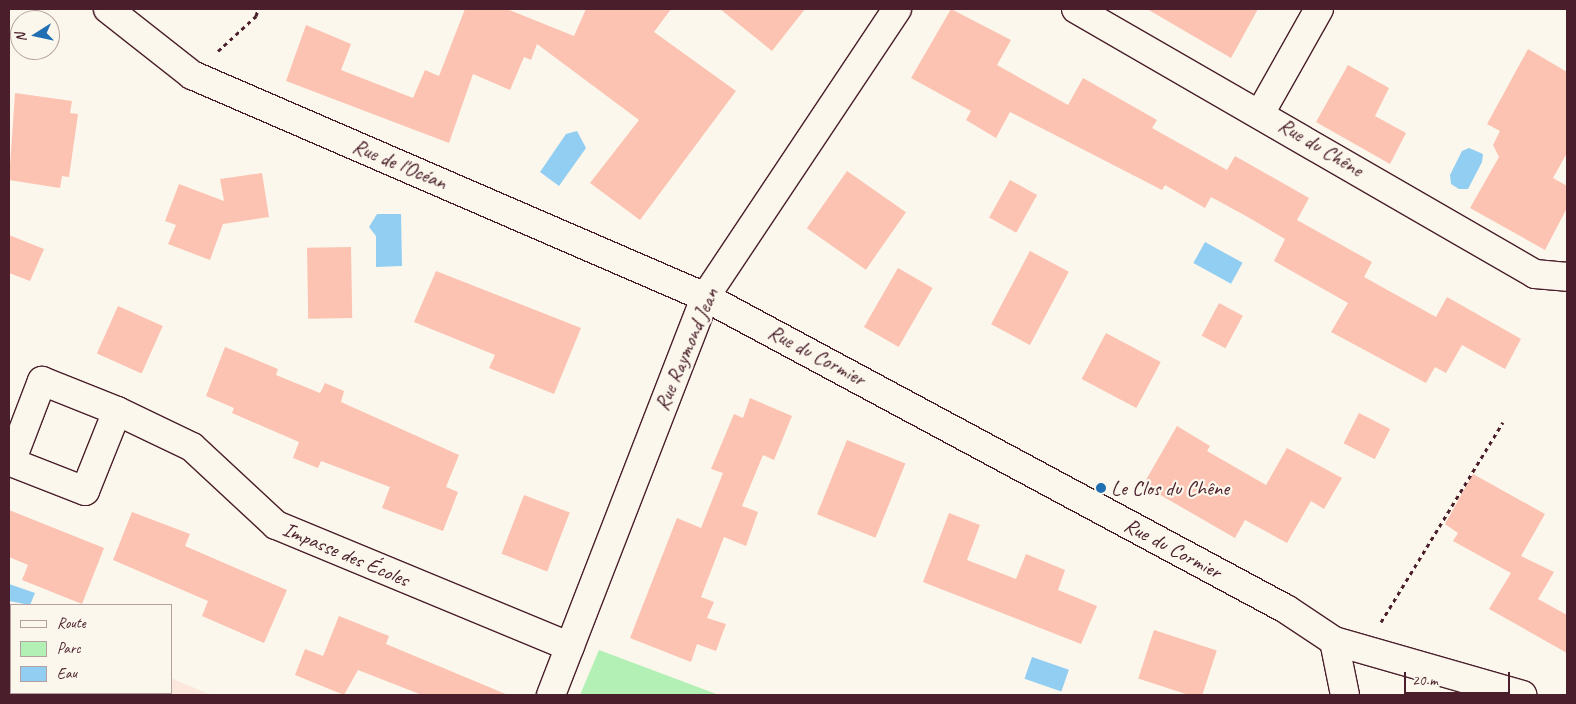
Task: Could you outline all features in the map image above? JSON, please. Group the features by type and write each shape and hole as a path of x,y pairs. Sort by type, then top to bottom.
{"street":[{"name":"Rue de l'Océan","path":"108,9 192,75 705,297"},
{"name":"Rue Raymond Jean","path":"552,695 705,297 897,9"},
{"name":"Rue du Chêne","path":"1076,9 1261,112 1535,274 1567,277"},
{"path":"1261,112 1318,9"},
{"name":"Rue du Cormier","path":"705,297 1269,599 1334,641 1522,695"},
{"name":"Impasse des Écoles","path":"118,410 192,447 276,526 570,647"},
{"path":"1334,641 1345,695"}],"path":[{"path":"192,75 256,16 258,9"},
{"path":"1364,650 1504,422"}],"shaded area":[{"path":"9,610 10,694 172,694 172,678 211,695 9,695"}],"green space":[{"path":"599,650 719,695 580,695"}],"water":[{"path":"577,131 586,148 559,186 540,172 566,134"},
{"path":"1469,148 1483,154 1482,162 1468,189 1459,189 1451,184 1450,175 1462,151"},
{"path":"377,214 401,214 402,266 376,267 376,236 369,227"},
{"path":"1205,242 1243,263 1231,284 1193,263"},
{"path":"9,584 35,593 30,604 9,601"},
{"path":"1032,657 1069,670 1061,691 1025,679"}],"building":[{"path":"465,9 507,9 574,36 586,9 671,9 654,32 736,91 640,220 590,183 639,120 537,44 531,60 524,57 510,90 473,74 449,143 286,81 306,25 351,44 341,70 413,98 425,70 439,76"},
{"path":"720,9 805,9 772,51"},
{"path":"951,9 1011,40 997,65 1068,105 1083,78 1157,120 1152,128 1227,170 1235,156 1309,198 1297,220 1372,262 1364,277 1436,317 1447,297 1521,339 1505,369 1462,345 1446,373 1435,367 1426,383 1331,332 1348,303 1274,261 1285,239 1246,216 1211,197 1205,208 1165,185 1162,190 1010,112 996,138 966,120 971,111 911,78"},
{"path":"1147,9 1258,9 1231,58"},
{"path":"1528,49 1567,72 1567,153 1553,178 1567,186 1567,208 1545,250 1470,208 1499,157 1493,145 1500,131 1487,124"},
{"path":"1348,65 1389,88 1375,116 1406,133 1390,164 1316,122"},
{"path":"15,93 72,101 70,113 78,114 69,177 62,176 60,188 9,180"},
{"path":"847,171 906,212 866,270 807,228"},
{"path":"262,173 269,217 223,224 210,260 168,244 176,225 165,221 179,184 224,201 220,179"},
{"path":"1010,180 1037,195 1016,233 989,218"},
{"path":"9,235 44,249 30,281 9,273"},
{"path":"351,247 352,318 308,319 307,248"},
{"path":"1030,251 1069,272 1030,345 991,324"},
{"path":"898,268 933,288 899,347 864,327"},
{"path":"436,271 581,328 554,394 489,368 495,355 414,322"},
{"path":"1219,303 1243,316 1225,348 1202,336"},
{"path":"118,306 163,326 142,373 97,354"},
{"path":"1106,333 1161,362 1136,408 1082,379"},
{"path":"225,347 278,369 276,375 320,393 325,383 344,391 341,402 459,455 446,487 458,492 443,531 382,508 390,487 321,461 318,468 293,458 299,442 232,413 234,408 206,396"},
{"path":"750,398 792,416 774,460 763,455 742,506 758,512 746,546 724,537 701,597 714,602 707,618 726,624 716,651 697,644 691,662 630,638 677,518 701,528 723,473 711,469 734,414 743,418"},
{"path":"1359,413 1390,429 1375,459 1344,443"},
{"path":"1177,426 1210,446 1207,451 1266,485 1287,448 1342,478 1324,509 1311,501 1287,543 1245,520 1235,538 1143,485"},
{"path":"847,440 905,464 875,538 817,514"},
{"path":"1473,474 1545,514 1521,556 1554,572 1538,599 1567,615 1567,653 1489,609 1511,573 1453,541 1458,533 1445,524"},
{"path":"524,495 570,513 547,571 501,554"},
{"path":"9,510 104,548 82,604 22,580 28,565 9,557"},
{"path":"132,512 190,534 185,546 287,590 264,643 202,616 208,601 113,560"},
{"path":"949,513 980,525 967,560 1016,579 1026,554 1065,570 1058,590 1097,606 1081,644 923,582"},
{"path":"339,616 389,636 386,644 508,695 422,695 358,670 344,695 295,675 305,649 323,656"},
{"path":"1154,630 1217,650 1202,695 1189,695 1138,679"}],"place":[{"name":"Le Clos du Chêne","path":"1101,488"}]}
